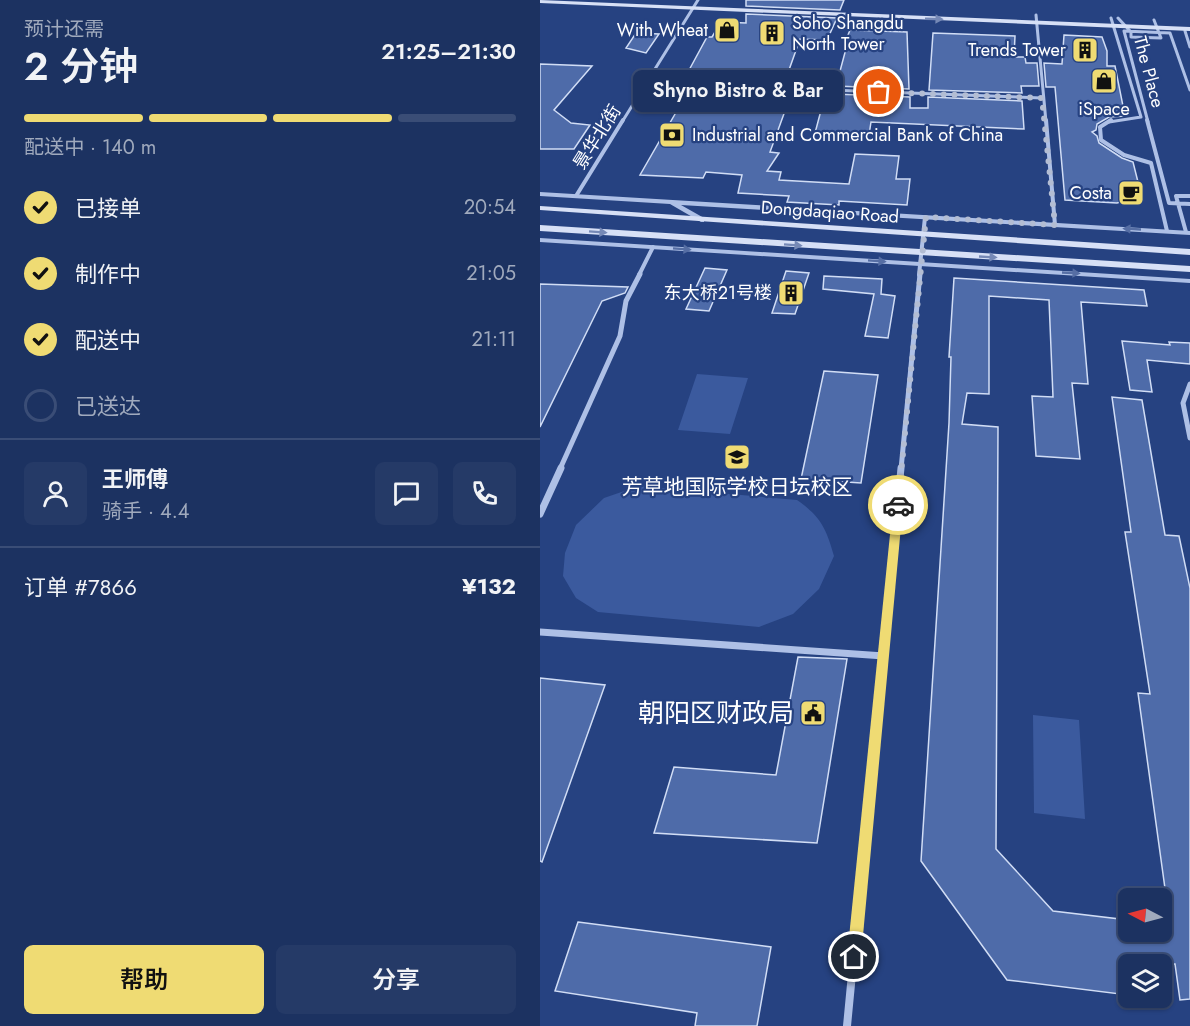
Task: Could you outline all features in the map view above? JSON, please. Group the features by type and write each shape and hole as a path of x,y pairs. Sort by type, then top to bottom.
{"main road":[{"path":"638,0 1190,21"},
{"path":"540,1 1188,30"},
{"name":"Dongdaqiao Road","path":"540,208 925,236 1190,252"},
{"name":"Dongdaqiao Road","path":"540,228 1190,269"}],"street":[{"name":"景华北街","path":"576,196 698,1"},
{"path":"1036,15 1055,225"},
{"path":"1114,18 1113,26 1141,117 1112,120 1100,127 1101,140 1115,152 1151,163 1167,231"},
{"path":"1114,18 1128,29 1131,37 1161,38 1154,20"},
{"name":"The Place","path":"1128,29 1124,31 1169,203 1178,203"},
{"name":"The Place","path":"1158,30 1170,33 1190,90"},
{"path":"1188,30 1190,47"},
{"path":"646,83 1042,98"},
{"path":"540,194 1188,232 1176,195 1190,196"},
{"path":"671,202 701,220"},
{"path":"1178,203 1190,204"},
{"path":"848,1026 926,217"},
{"path":"540,240 1190,281"},
{"path":"540,514 620,336 626,301 653,247"},
{"path":"1190,384 1183,403 1190,438"},
{"path":"540,632 884,656"}],"shaded area":[{"path":"697,374 748,378 730,434 678,430"},
{"path":"639,486 797,500 822,524 834,556 819,589 793,614 759,627 598,612 576,598 563,576 565,553 576,525 604,498"},
{"path":"1033,715 1079,720 1085,819 1034,813"}],"building":[{"path":"746,0 844,0 840,10 746,6"},
{"path":"746,14 837,18 827,40 800,39 784,84 695,81 700,73 688,72 707,37 712,37 721,22 746,23"},
{"path":"850,30 907,32 909,89 836,86 847,45 844,45"},
{"path":"636,33 659,34 646,53 626,48"},
{"path":"933,33 1015,36 1014,57 1025,57 1026,63 1037,63 1039,86 1021,86 1022,93 929,90"},
{"path":"1064,35 1102,37 1107,51 1107,66 1115,66 1125,116 1109,117 1097,124 1096,130 1092,132 1097,136 1099,143 1122,158 1133,162 1141,194 1134,198 1117,203 1065,200 1055,87 1046,87 1044,63 1062,64"},
{"path":"540,64 592,66 554,110 571,123 590,125 574,149 540,149"},
{"path":"690,88 781,92 778,100 789,100 770,152 779,153 767,171 781,172 779,180 849,184 855,154 899,156 896,179 910,179 907,205 839,201 839,205 787,202 789,196 738,193 742,175 706,172 703,178 640,175"},
{"path":"834,94 910,97 910,108 928,108 928,97 1022,101 1024,129 871,122 869,135 815,133 824,99 833,99"},
{"path":"705,268 727,270 709,311 686,309"},
{"name":"东大桥21号楼","path":"786,271 809,273 795,314 772,313"},
{"path":"824,276 882,279 881,294 895,296 888,338 865,336 874,294 823,289"},
{"path":"954,278 1144,290 1147,306 1081,302 1088,384 1072,383 1080,459 1036,456 1032,396 1053,397 1049,300 989,296 989,394 967,393 962,424 998,427 996,849 1053,911 1118,919 1118,942 1172,942 1172,888 1165,888 1138,693 1150,694 1125,532 1131,532 1112,397 1142,400 1165,535 1179,536 1190,588 1190,999 1180,1000 1172,954 1118,954 1118,994 1007,980 921,861 949,423 951,357 949,357"},
{"path":"540,284 628,287 625,293 602,301 540,427"},
{"path":"1122,341 1170,345 1169,342 1190,343 1190,364 1147,360 1152,392 1130,390"},
{"path":"824,371 878,375 861,483 801,479"},
{"name":"朝阳区财政局","path":"798,657 847,659 817,843 654,833 674,767 776,775"},
{"path":"540,678 605,685 542,862 540,861"},
{"path":"578,922 771,947 757,1026 695,1026 697,1013 555,991"}],"way so far":[{"path":"879,92 1042,98 1055,225 926,217 898,505"}],"place":[{"name":"With Wheat","path":"727,30"},
{"name":"Soho Shangdu North Tower","path":"772,33"},
{"name":"Trends Tower","path":"1085,50"},
{"name":"iSpace","path":"1104,81"},
{"name":"Shyno Bistro & Bar","path":"879,92"},
{"name":"Industrial and Commercial Bank of China","path":"672,135"},
{"name":"Costa","path":"1131,193"},
{"name":"东大桥21号楼","path":"791,293"},
{"name":"芳草地国际学校日坛校区","path":"737,457"},
{"name":"朝阳区财政局","path":"813,713"}],"route":[{"path":"854,957 898,505"}]}
